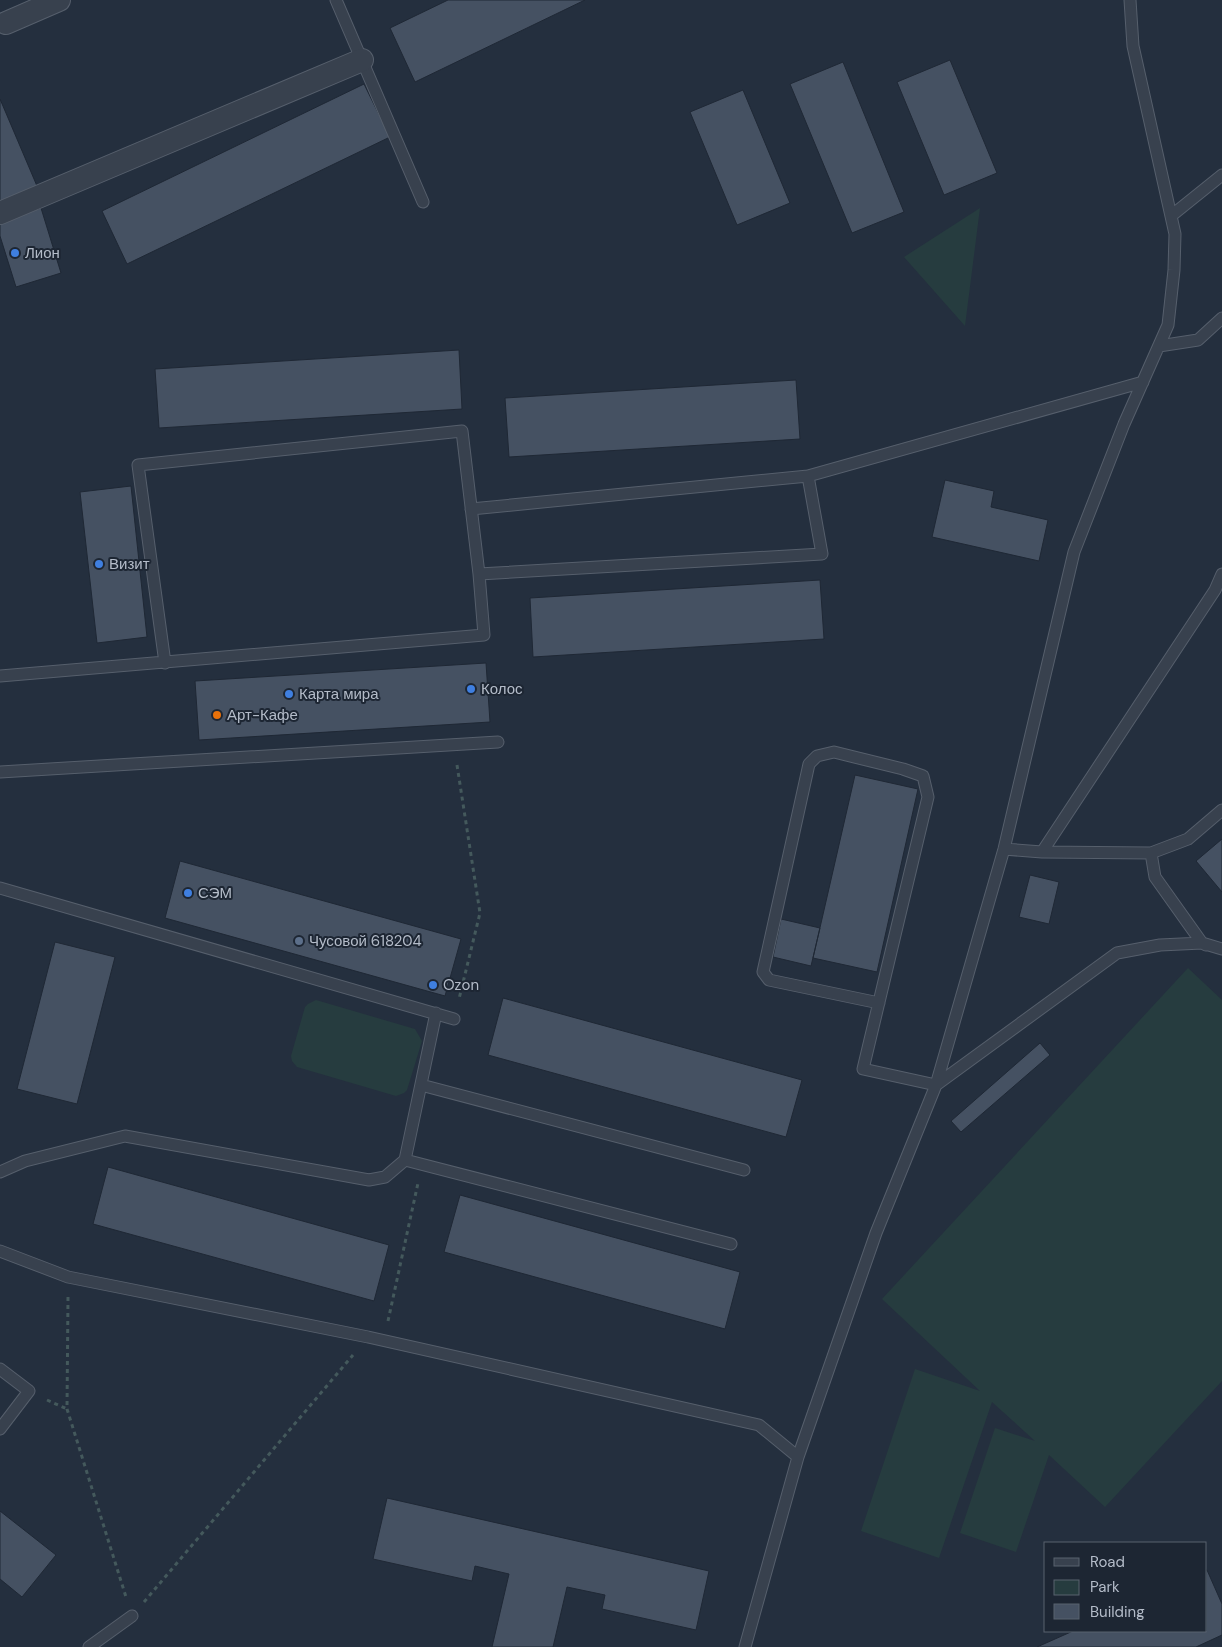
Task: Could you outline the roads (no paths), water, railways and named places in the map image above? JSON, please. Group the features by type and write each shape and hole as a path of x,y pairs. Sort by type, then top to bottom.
{"street":[{"path":"2,20 59,0"},
{"path":"0,213 362,60"}],"lane":[{"path":"336,0 423,202"},
{"path":"746,1647 798,1457 876,1233 936,1085 1004,849 1074,552 1124,424 1168,325 1174,270 1175,234 1133,46 1130,0"},
{"path":"1171,216 1222,175"},
{"path":"1159,346 1198,340 1222,318"},
{"path":"471,509 808,476 1143,382"},
{"path":"0,676 165,663 484,635 479,574 462,431 138,465 165,663"},
{"path":"479,574 822,554 808,476"},
{"path":"1042,852 1215,590 1222,574"},
{"path":"0,772 498,742"},
{"path":"879,1003 769,980 763,972 810,764 817,756 834,752 903,769 923,776 928,797 879,1003 863,1069 936,1085 1116,953 1160,945 1202,943 1222,949"},
{"path":"1004,849 1042,852 1151,853 1188,839 1222,810"},
{"path":"1151,853 1155,877 1202,943"},
{"path":"0,888 454,1018"},
{"path":"0,1172 25,1161 125,1136 368,1180 385,1177 405,1160 436,1013"},
{"path":"422,1085 744,1170"},
{"path":"405,1160 731,1244"},
{"path":"0,1251 68,1277 368,1337 759,1425 798,1457"},
{"path":"0,1369 29,1391 0,1429"},
{"path":"89,1647 132,1616"}],"place":[{"name":"Лион","path":"15,253"},
{"name":"Визит","path":"99,564"},
{"name":"Колос","path":"471,689"},
{"name":"Карта мира","path":"289,694"},
{"name":"Арт-Кафе","path":"217,715"},
{"name":"СЭМ","path":"188,893"},
{"name":"Чусовой 618204","path":"299,941"},
{"name":"Ozon","path":"433,985"}]}
